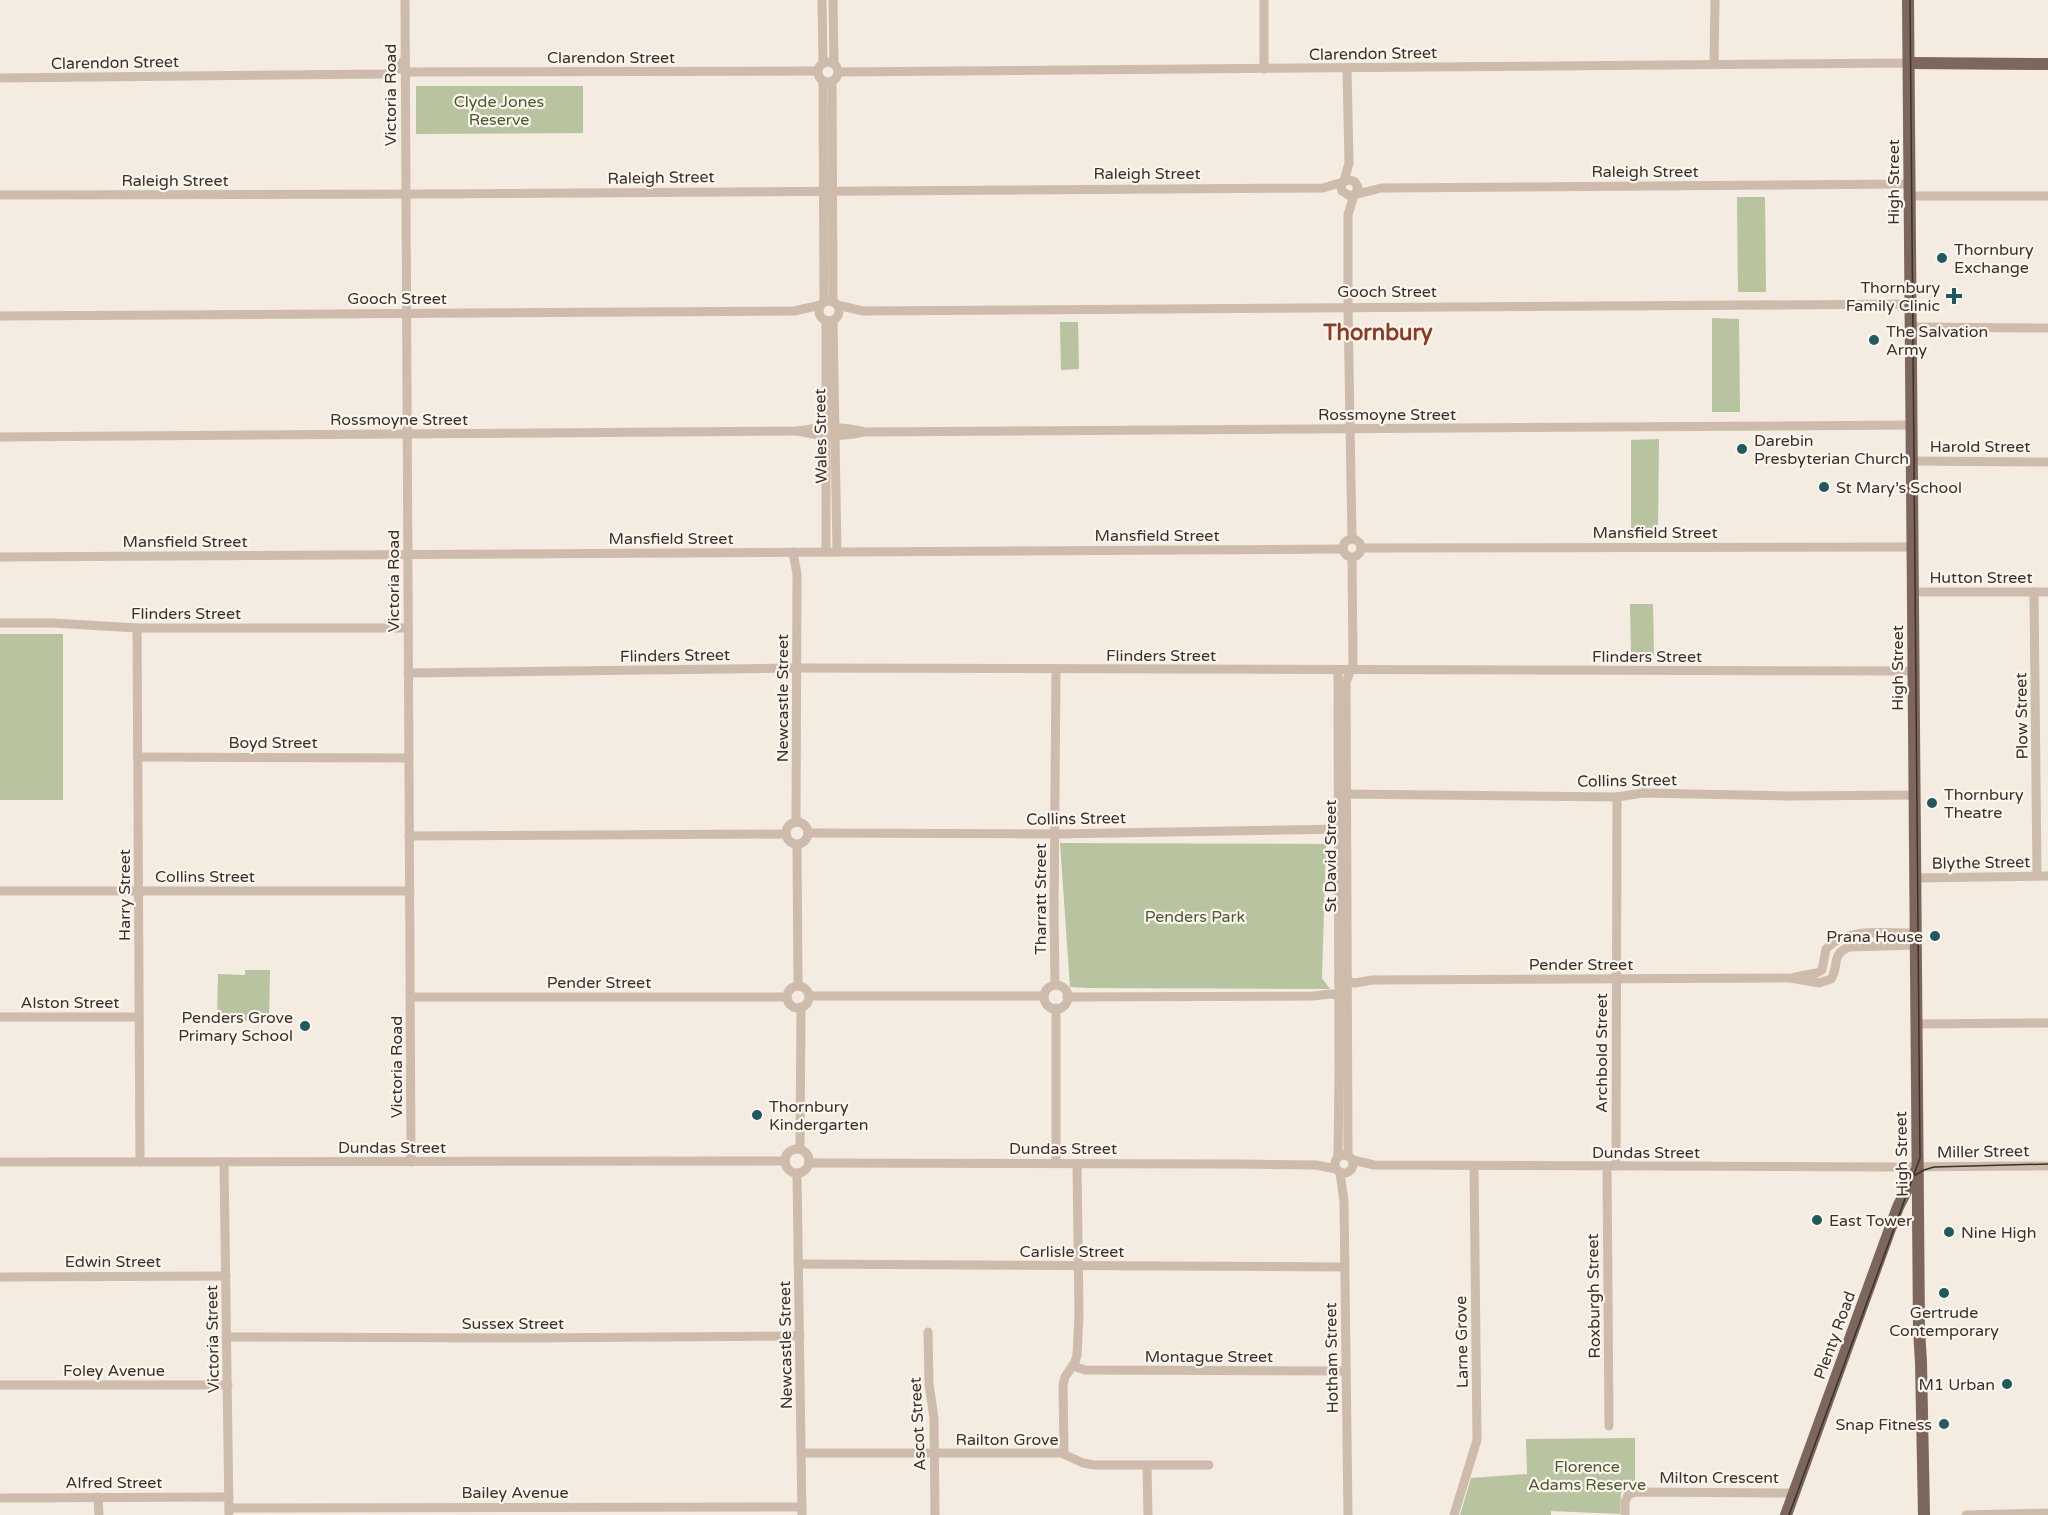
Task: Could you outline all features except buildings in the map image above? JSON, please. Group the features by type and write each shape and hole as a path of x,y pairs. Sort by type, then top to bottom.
{"main road":[{"name":"High Street","path":"1908,0 1918,1412 1924,1515"},
{"path":"1909,63 2048,64"},
{"name":"Plenty Road","path":"1786,1515 1898,1208 1918,1167"},
{"name":"High Street","path":"1918,1515 1920,1467"}],"street":[{"name":"Victoria Road","path":"405,0 411,1162"},
{"path":"822,0 823,62 817,71 819,77 828,81"},
{"path":"829,303 828,81 836,68 833,0"},
{"path":"1264,0 1264,69"},
{"path":"1714,0 1714,64"},
{"name":"Clarendon Street","path":"0,78 385,74 398,69 404,60"},
{"path":"823,62 829,61 836,68"},
{"name":"Clarendon Street","path":"836,68 1264,69 1909,63"},
{"path":"1347,68 1349,182"},
{"name":"Clarendon Street","path":"405,72 817,71"},
{"path":"1349,182 1341,189 1349,194"},
{"path":"1349,182 1358,187 1349,194"},
{"name":"Raleigh Street","path":"0,195 1323,188 1349,182 1381,188 1909,190 2048,196"},
{"name":"Raleigh Street","path":"1323,188 1349,194 1381,188"},
{"path":"1349,194 1348,307 1352,539"},
{"path":"829,303 839,311 829,319 819,311 829,303"},
{"name":"Gooch Street","path":"0,316 794,311 829,303 863,311"},
{"name":"Gooch Street","path":"794,311 829,319 863,311 1911,304"},
{"name":"Wales Street","path":"826,552 830,432 829,319"},
{"path":"1911,327 2048,328"},
{"name":"Rossmoyne Street","path":"0,437 798,431 813,435 848,428 863,432 1912,426"},
{"name":"Wales Street","path":"830,432 837,552"},
{"name":"Harold Street","path":"1912,461 2048,462"},
{"path":"1352,539 1358,541 1361,548 1358,556 1352,558 1347,556 1343,549 1347,541 1352,539"},
{"name":"Mansfield Street","path":"1361,548 1912,547"},
{"name":"Mansfield Street","path":"0,557 1343,549"},
{"name":"Newcastle Street","path":"796,822 798,552"},
{"name":"St David Street","path":"1342,794 1346,680 1353,664 1352,558"},
{"name":"Hutton Street","path":"1913,592 2048,592"},
{"name":"Plow Street","path":"2034,592 2037,876"},
{"name":"Flinders Street","path":"0,622 137,628 408,628"},
{"name":"Harry Street","path":"137,628 140,1162"},
{"name":"Flinders Street","path":"408,673 796,669 1914,671"},
{"name":"Tharratt Street","path":"1056,669 1054,914 1056,985"},
{"name":"St David Street","path":"1338,670 1342,794 1343,980 1341,996 1344,1165"},
{"name":"Boyd Street","path":"138,757 409,758"},
{"name":"Collins Street","path":"1342,794 1915,795"},
{"name":"Archbold Street","path":"1611,1166 1616,979 1617,796"},
{"path":"796,822 802,824 808,833 804,842 797,844 790,843 786,834 787,828 796,822"},
{"name":"Collins Street","path":"808,833 1055,834 1342,829"},
{"path":"409,836 786,834"},
{"path":"797,844 798,986"},
{"name":"Blythe Street","path":"1915,878 2048,876"},
{"name":"Collins Street","path":"0,891 410,891"},
{"name":"Pender Street","path":"1343,980 1790,978 1822,970 1826,949 1840,937 1868,934 1916,939"},
{"path":"1056,985 1063,988 1067,997 1064,1005 1056,1008 1049,1006 1044,996 1047,989 1056,985"},
{"path":"798,986 804,988 808,996 806,1004 801,1007 791,1005 787,997 789,990 798,986"},
{"path":"808,996 1044,996"},
{"path":"1067,997 1341,996"},
{"name":"Pender Street","path":"410,997 787,997"},
{"path":"800,1149 789,1151 785,1161 789,1171 797,1174 804,1172 809,1162 808,1156 800,1149 801,1007"},
{"path":"1056,1008 1056,1163"},
{"name":"Alston Street","path":"0,1017 139,1017"},
{"path":"1916,1024 2048,1023"},
{"name":"Dundas Street","path":"0,1162 785,1161"},
{"name":"Victoria Street","path":"224,1162 229,1511"},
{"name":"Dundas Street","path":"809,1162 1918,1167"},
{"path":"1064,1453 1063,1385 1077,1355 1077,1164"},
{"name":"Hotham Street","path":"1344,1165 1347,1515"},
{"name":"Larne Grove","path":"1454,1515 1477,1440 1474,1166"},
{"name":"Roxburgh Street","path":"1609,1426 1611,1166"},
{"name":"Miller Street","path":"1918,1167 2048,1166"},
{"name":"Newcastle Street","path":"797,1174 802,1511"},
{"name":"Carlisle Street","path":"798,1264 1345,1267"},
{"name":"Edwin Street","path":"0,1277 226,1276"},
{"name":"Ascot Street","path":"928,1332 929,1384 934,1418 935,1515"},
{"name":"Sussex Street","path":"226,1336 534,1338 800,1336"},
{"name":"Montague Street","path":"1073,1366 1085,1370 1346,1371"},
{"name":"Foley Avenue","path":"0,1385 228,1385"},
{"name":"Railton Grove","path":"801,1453 1064,1453 1088,1464 1209,1465"},
{"path":"1147,1465 1148,1515"},
{"name":"Milton Crescent","path":"1625,1515 1628,1495 1635,1492 1794,1493"},
{"path":"98,1497 99,1515"},
{"name":"Alfred Street","path":"0,1498 229,1497"},
{"name":"Bailey Avenue","path":"229,1511 802,1511"},
{"path":"1966,1515 2048,1513"}],"green space":[{"name":"Clyde Jones Reserve","path":"416,86 583,86 583,133 416,134"},
{"path":"1737,197 1765,197 1766,292 1738,292"},
{"path":"1712,318 1739,319 1740,412 1712,412"},
{"path":"1060,322 1078,322 1079,369 1061,370"},
{"path":"1659,439 1658,533 1631,533 1631,440"},
{"path":"1630,604 1653,604 1654,656 1631,656"},
{"path":"0,634 63,634 63,800 0,800"},
{"name":"Penders Park","path":"1060,843 1326,844 1322,978 1330,989 1070,987"},
{"path":"245,970 270,970 269,1021 217,1020 218,974 245,975"},
{"name":"Florence Adams Reserve","path":"1635,1438 1635,1481 1621,1493 1620,1514 1551,1511 1551,1515 1460,1515 1471,1478 1527,1474 1526,1439"}],"tram line":[{"path":"1789,1515 1920,1158 1910,0"},
{"path":"1912,1177 1934,1167 2048,1164"}],"place":[{"name":"Thornbury Exchange","path":"1942,258"},
{"name":"Thornbury Family Clinic","path":"1954,296"},
{"name":"The Salvation Army","path":"1874,340"},
{"name":"Darebin Presbyterian Church","path":"1742,449"},
{"name":"St Mary’s School","path":"1824,487"},
{"name":"Thornbury Theatre","path":"1932,803"},
{"name":"Prana House","path":"1935,936"},
{"name":"Penders Grove Primary School","path":"305,1026"},
{"name":"Thornbury Kindergarten","path":"757,1115"},
{"name":"East Tower","path":"1817,1220"},
{"name":"Nine High","path":"1949,1232"},
{"name":"Gertrude Contemporary","path":"1944,1293"},
{"name":"M1 Urban","path":"2007,1384"},
{"name":"Snap Fitness","path":"1944,1424"}],"district":[{"name":"Thornbury","path":"1378,332"}]}
